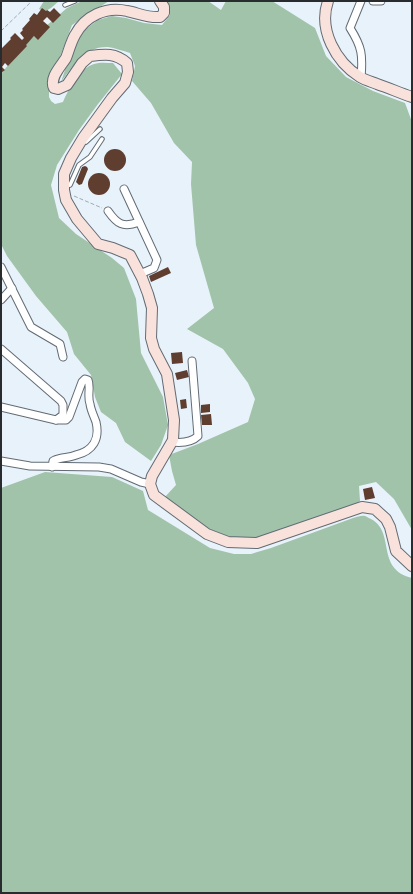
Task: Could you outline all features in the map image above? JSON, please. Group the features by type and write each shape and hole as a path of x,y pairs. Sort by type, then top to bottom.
{"street":[{"path":"160,1 164,7 164,13 160,17 150,18 116,9 105,10 85,21 74,36 66,58 52,84 54,88 58,89 67,85 82,64 90,56 104,54 114,55 120,57 127,63 128,72 125,83 112,98 76,148 64,174 64,189 66,200 74,213 98,244 130,255 140,274 152,308 151,338 154,350 167,374 174,420 172,442 156,469 150,484 154,495 207,534 228,542 257,543 362,507 375,509 386,520 390,527 396,551 412,566"},
{"path":"328,1 325,8 324,23 329,40 343,63 361,78 412,97"},
{"path":"361,1 350,28 361,48 361,78"},
{"path":"373,1 381,1"},
{"path":"124,189 157,260 154,268 140,274"},
{"path":"108,211 116,222 126,225 139,222"},
{"path":"1,267 31,327 60,344 63,357"},
{"path":"1,300 12,288"},
{"path":"1,349 60,400 63,405 63,415 56,420"},
{"path":"172,442 182,443 198,436 192,360"},
{"path":"1,407 56,420 66,420 70,417 82,382 85,379 88,380 90,384 88,400 96,422 96,440 92,448 84,453 55,460 53,461 52,467"},
{"path":"1,461 30,466 79,466 110,469 141,482 150,484"}],"lane":[{"path":"65,5 75,1"},
{"path":"76,148 84,144 100,128"},
{"path":"64,189 70,185 79,165 90,157 102,139"}],"path":[{"path":"1,31 32,1"},
{"path":"64,189 108,211"}],"green space":[{"path":"44,1 59,1 44,12 39,9"},
{"path":"82,1 109,1 72,25 49,87 49,97 51,101 55,104 63,102 71,86 79,75 89,66 94,64 113,63 122,74 79,130 57,165 51,185 59,218 76,234 112,258 124,268 136,299 141,353 163,397 168,425 161,445 151,461 125,442 116,423 101,412 95,397 91,375 74,354 67,332 36,296 7,256 1,244 1,74 24,45 67,8"},
{"path":"165,1 208,1 221,10 226,1 272,1 315,28 326,56 346,77 373,91 405,103 412,122 412,530 394,499 376,482 359,486 360,501 347,509 255,543 207,535 164,498 176,485 169,455 248,422 255,399 248,383 223,349 187,329 214,308 196,245 191,184 192,162 174,143 151,103 132,81 135,66 130,53 108,47 93,50 80,58 61,82 74,43 83,31 98,20 112,16 144,23 162,25 170,15 168,4"},
{"path":"45,472 112,477 143,491 148,510 210,548 234,554 251,554 361,516 366,516 378,525 383,532 389,559 394,567 401,573 412,578 412,893 1,893 1,488"}],"building":[{"path":"42,8 50,12 54,8 61,15 53,23 47,17 43,21 50,27 38,40 34,36 26,45 27,46 8,66 5,63 2,67 5,70 1,73 1,49 15,33 22,40 24,38 20,33 23,30 22,29 34,13 37,15"},
{"path":"115,149 123,152 126,160 123,168 115,171 107,168 104,160 107,152"},
{"path":"85,166 88,169 82,184 79,185 76,182 82,167"},
{"path":"99,173 107,176 110,184 107,192 99,195 91,192 88,184 91,176"},
{"path":"168,267 171,273 151,282 149,276"},
{"path":"182,352 183,363 172,364 171,353"},
{"path":"187,370 189,377 177,380 175,373"},
{"path":"186,399 187,408 181,409 180,400"},
{"path":"210,404 210,412 201,413 201,405"},
{"path":"211,414 212,425 202,425 201,415"},
{"path":"372,487 375,498 365,500 363,489"}]}
